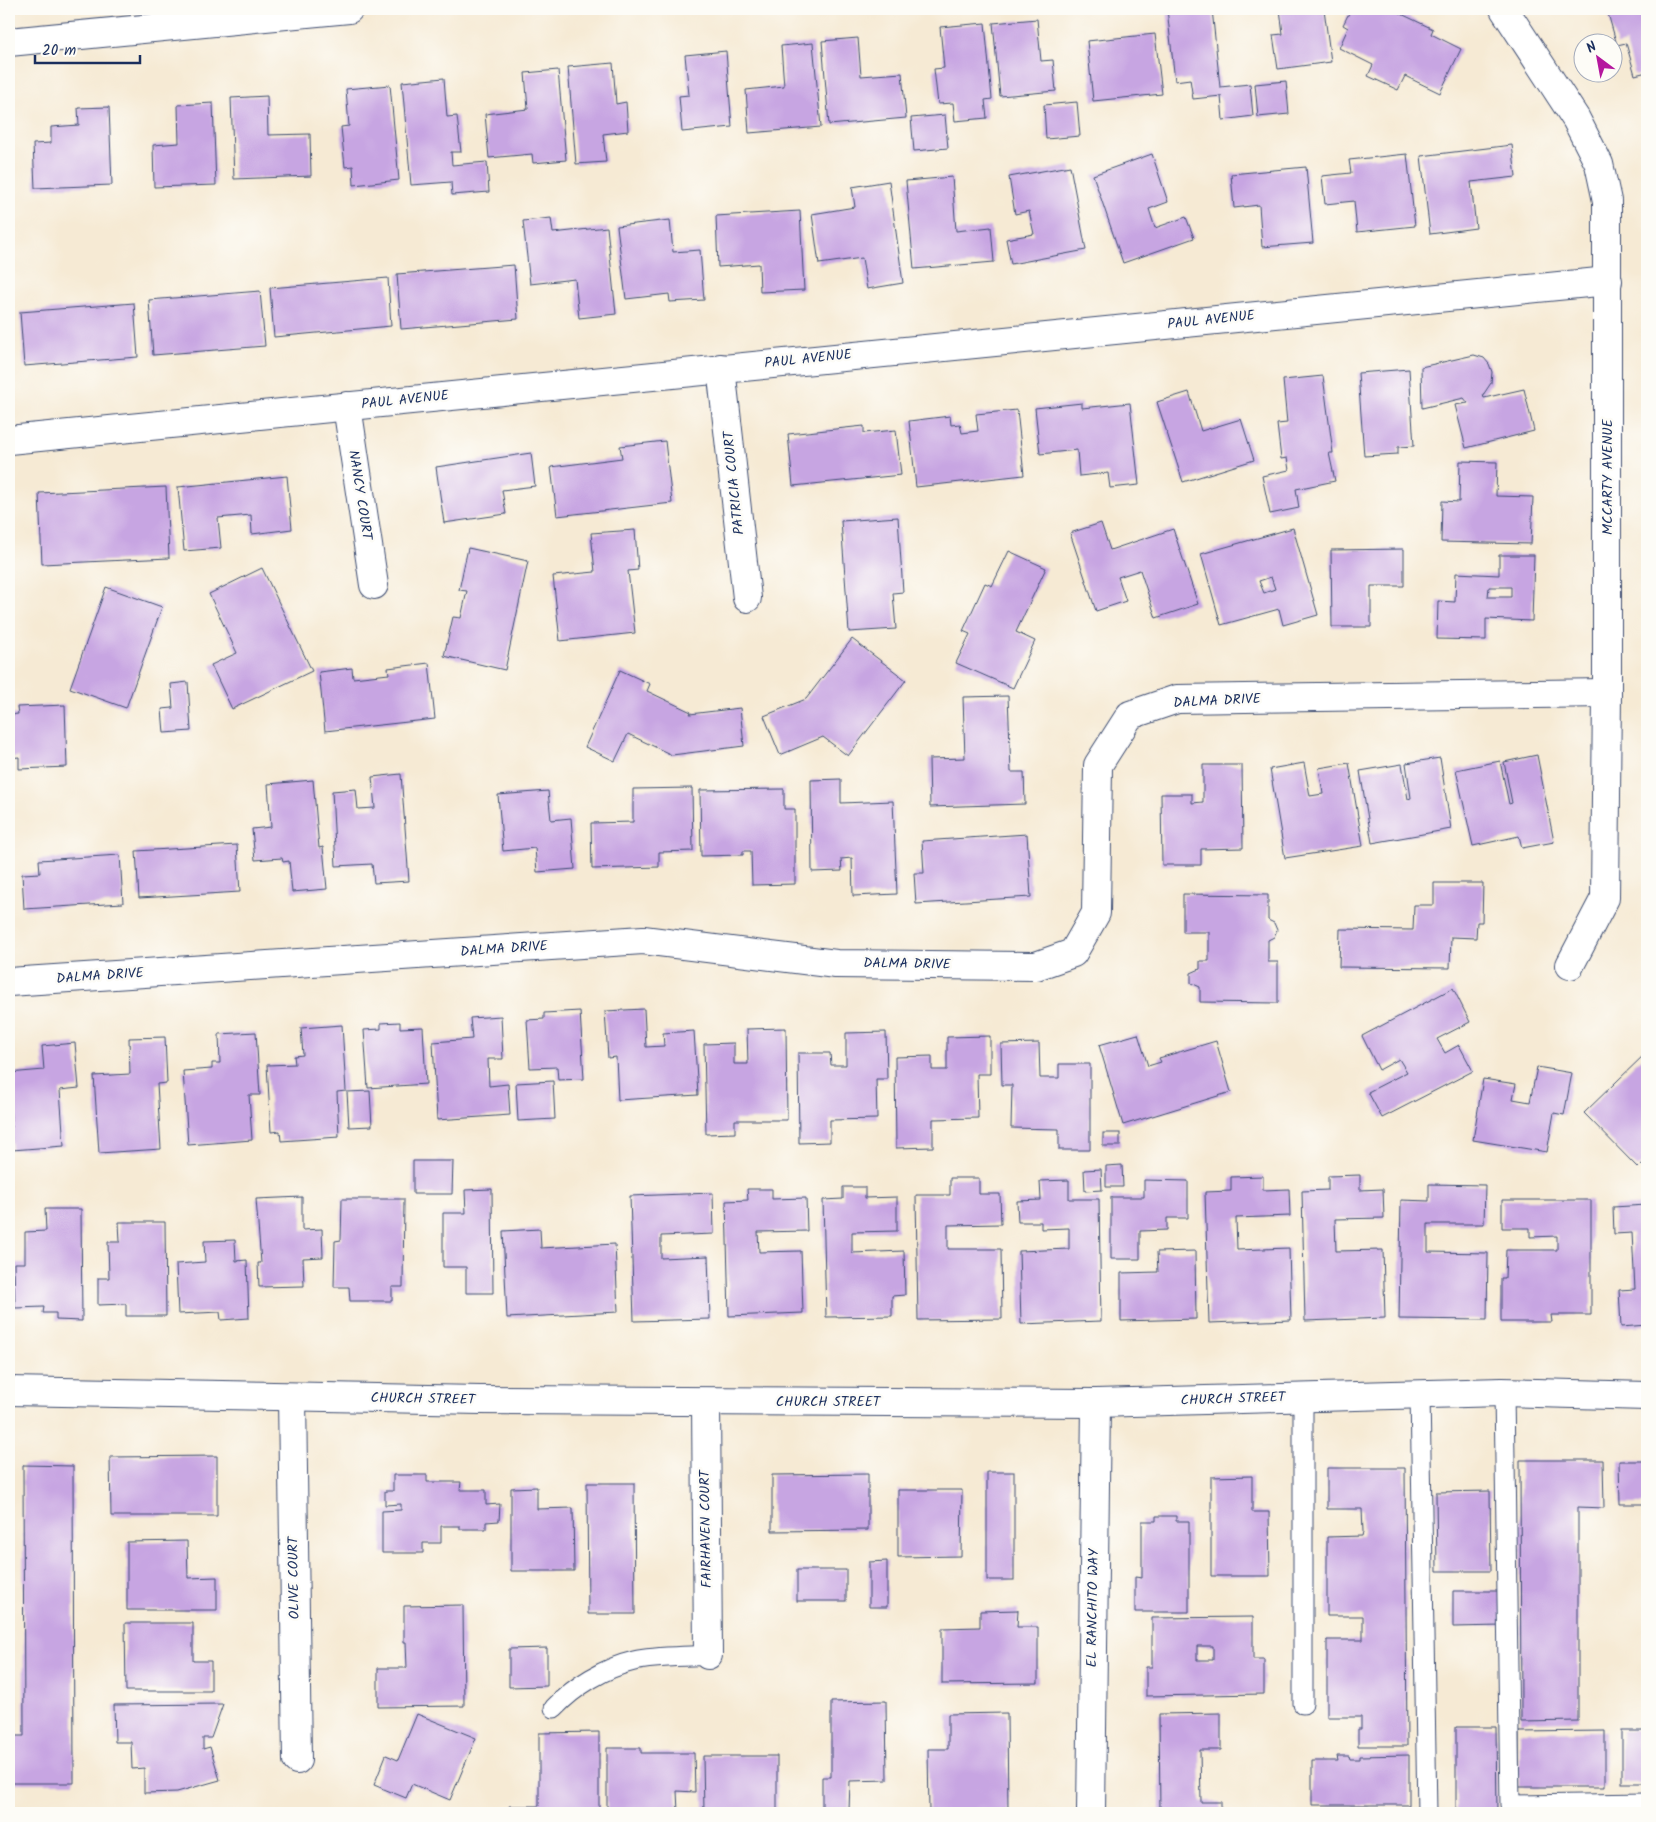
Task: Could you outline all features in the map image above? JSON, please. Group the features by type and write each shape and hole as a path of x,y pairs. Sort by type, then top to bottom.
{"street":[{"path":"9,42 211,16 349,9"},
{"name":"MCCARTY AVENUE","path":"1504,9 1576,119 1599,164 1607,201 1608,693 1605,898 1570,964"},
{"name":"PAUL AVENUE","path":"9,440 1608,281"},
{"name":"PATRICIA COURT","path":"721,368 747,598"},
{"name":"NANCY COURT","path":"347,406 374,585"},
{"name":"DALMA DRIVE","path":"9,982 643,940 836,964 1036,966 1074,953 1096,913 1098,765 1130,715 1178,700 1608,693"},
{"name":"CHURCH STREET","path":"9,1391 292,1397 706,1402 1096,1403 1504,1392 1647,1396"},
{"name":"OLIVE COURT","path":"292,1397 297,1760"},
{"name":"FAIRHAVEN COURT","path":"706,1402 708,1655"},
{"name":"EL RANCHITO WAY","path":"1090,1813 1096,1403"}],"lane":[{"path":"1504,1392 1510,1805 1647,1803"},
{"path":"1420,1394 1427,1813"},
{"path":"1303,1398 1303,1704"},
{"path":"554,1708 569,1692 613,1668 635,1661 708,1655"}],"building":[{"path":"1167,9 1212,9 1220,87 1250,84 1253,116 1223,120 1221,96 1193,99 1190,79 1175,81"},
{"path":"1280,9 1324,9 1331,62 1278,69 1273,35 1283,34"},
{"path":"1351,9 1391,9 1433,29 1431,34 1461,49 1440,93 1405,76 1398,90 1368,76 1373,65 1339,48 1348,28 1343,25"},
{"path":"1647,9 1647,72 1635,75 1626,43 1624,43 1624,32 1613,32 1607,10"},
{"path":"1037,19 1041,61 1053,60 1056,91 1000,96 993,23"},
{"path":"985,23 992,99 985,100 987,118 955,121 953,103 938,104 934,69 944,68 940,27"},
{"path":"1155,34 1162,94 1093,101 1087,41"},
{"path":"858,38 861,76 902,73 906,118 829,125 822,41"},
{"path":"813,43 821,127 749,133 746,90 784,86 781,46"},
{"path":"726,51 732,127 682,132 679,96 689,95 685,55"},
{"path":"613,63 616,104 626,102 628,131 603,134 606,162 576,164 568,67"},
{"path":"558,70 566,160 533,163 532,154 489,158 485,114 528,109 525,73"},
{"path":"444,78 447,117 457,116 461,152 451,152 452,165 487,162 489,192 452,195 451,182 411,185 402,82"},
{"path":"1286,81 1289,114 1258,117 1255,84"},
{"path":"390,85 399,180 354,185 353,166 345,167 341,127 349,126 346,89"},
{"path":"267,96 268,135 310,134 311,176 234,179 231,98"},
{"path":"1077,102 1080,136 1046,139 1044,105"},
{"path":"213,103 216,185 154,187 153,145 179,143 178,105"},
{"path":"109,107 112,185 35,188 33,144 51,143 51,127 79,125 78,108"},
{"path":"945,115 948,148 914,151 911,118"},
{"path":"1512,145 1516,177 1471,182 1476,228 1430,234 1421,156"},
{"path":"9,151 14,196 9,197"},
{"path":"1152,154 1168,202 1149,209 1155,228 1186,217 1194,238 1123,263 1093,175"},
{"path":"1407,154 1415,226 1357,232 1354,201 1325,204 1322,176 1351,173 1349,160"},
{"path":"1070,166 1086,250 1011,264 1006,239 1034,234 1029,211 1015,214 1009,177"},
{"path":"1306,167 1313,243 1262,247 1259,205 1234,208 1231,174"},
{"path":"952,177 956,231 991,227 994,262 914,269 906,181"},
{"path":"889,181 903,283 867,289 862,258 819,264 812,214 855,207 852,187"},
{"path":"800,211 804,290 760,292 759,264 718,267 716,216"},
{"path":"551,218 553,233 607,227 616,314 579,318 575,279 530,284 523,221"},
{"path":"670,220 673,252 700,250 704,300 670,302 669,294 626,299 617,226"},
{"path":"514,265 518,319 401,329 397,274"},
{"path":"388,278 391,326 274,337 270,288"},
{"path":"260,291 265,346 153,355 149,300"},
{"path":"134,303 138,357 24,366 20,312"},
{"path":"1474,355 1484,358 1492,372 1491,383 1483,395 1484,398 1524,389 1534,431 1466,448 1455,405 1468,403 1464,398 1422,408 1421,367"},
{"path":"1409,369 1414,446 1398,447 1398,454 1364,456 1358,373"},
{"path":"1323,376 1333,453 1329,453 1335,481 1296,489 1299,508 1270,514 1262,476 1289,470 1287,458 1281,459 1277,424 1287,423 1283,380"},
{"path":"1189,392 1201,431 1241,419 1254,460 1183,482 1157,402"},
{"path":"1082,403 1082,408 1130,403 1139,485 1110,488 1108,473 1079,476 1077,450 1040,454 1035,408"},
{"path":"1017,410 1024,475 916,487 909,421 950,416 951,425 960,424 962,433 978,431 976,414"},
{"path":"864,426 864,433 896,430 901,475 793,486 788,434"},
{"path":"665,441 672,503 557,516 551,467 622,458 620,446"},
{"path":"531,453 535,486 502,490 506,514 444,523 436,467"},
{"path":"1460,461 1497,462 1496,496 1533,497 1531,544 1441,542 1442,501 1459,502"},
{"path":"287,476 292,529 252,534 251,515 218,518 221,548 184,551 178,487"},
{"path":"166,487 169,558 42,564 39,493"},
{"path":"898,517 903,592 893,593 896,629 849,632 841,521"},
{"path":"1101,523 1110,550 1173,529 1198,604 1156,618 1140,570 1118,577 1126,601 1096,611 1070,533"},
{"path":"1293,528 1318,615 1283,625 1279,609 1221,625 1201,554","holes":["1271,577 1275,589 1264,593 1259,581"]},
{"path":"635,530 638,570 628,571 635,633 560,641 553,576 595,572 591,533"},
{"path":"468,548 528,561 505,670 444,656 453,617 461,618 467,591 459,590"},
{"path":"1404,549 1404,586 1371,586 1371,627 1332,627 1331,550"},
{"path":"1009,551 1046,568 1016,632 1035,641 1013,688 956,663 970,634 963,631 985,583 992,586"},
{"path":"1499,555 1534,555 1532,621 1486,619 1486,640 1437,639 1438,601 1455,602 1456,573 1499,575","holes":["1489,587 1511,587 1511,597 1488,597"]},
{"path":"262,568 312,671 232,709 211,665 237,653 209,594"},
{"path":"106,587 162,607 126,708 70,688"},
{"path":"852,639 906,680 848,756 823,737 780,755 764,716 806,699"},
{"path":"429,663 435,719 325,731 319,672 352,668 353,678 389,674 388,668"},
{"path":"620,670 650,684 647,691 691,712 690,714 740,708 744,746 672,755 628,734 615,761 585,747"},
{"path":"188,682 191,731 164,733 162,709 173,708 171,684"},
{"path":"1008,696 1011,772 1024,772 1025,804 930,807 929,759 965,758 963,697"},
{"path":"65,705 67,767 19,769 19,757 9,758 9,715 18,714 17,707"},
{"path":"1537,755 1554,842 1522,848 1519,836 1473,846 1456,770 1500,761 1509,804 1512,803 1504,762"},
{"path":"1440,758 1451,829 1372,843 1360,771 1402,764 1408,799 1411,798 1406,763"},
{"path":"1304,763 1310,796 1323,794 1319,768 1349,763 1363,846 1285,858 1270,769"},
{"path":"1203,765 1242,765 1243,848 1201,849 1201,865 1162,865 1161,794 1192,794 1192,803 1203,802"},
{"path":"401,774 409,881 374,883 372,864 336,866 332,791 356,789 358,809 375,808 372,777"},
{"path":"841,779 841,803 893,801 897,894 853,896 852,858 841,859 842,871 812,872 811,780"},
{"path":"313,780 319,848 323,847 327,889 292,892 289,861 283,862 282,858 255,860 252,829 271,827 268,784"},
{"path":"692,788 693,851 659,852 659,867 592,869 591,823 633,822 633,789"},
{"path":"784,789 784,809 795,809 795,884 752,885 751,851 743,851 743,855 701,856 700,790"},
{"path":"548,791 551,820 571,818 575,869 537,872 535,848 503,851 498,795"},
{"path":"1027,834 1031,897 916,904 914,873 924,873 922,841"},
{"path":"237,845 240,892 139,898 136,851"},
{"path":"120,855 123,903 24,909 22,874 40,873 39,860"},
{"path":"1434,883 1483,883 1482,922 1477,922 1476,938 1451,937 1450,968 1339,967 1340,929 1413,930 1414,905 1434,905"},
{"path":"1183,894 1268,895 1268,920 1274,923 1277,930 1274,937 1268,940 1268,962 1278,962 1278,1003 1200,1002 1200,987 1191,983 1191,973 1200,969 1200,961 1209,961 1209,932 1183,932"},
{"path":"1453,988 1470,1022 1437,1039 1445,1053 1459,1045 1473,1071 1382,1118 1368,1092 1407,1072 1399,1059 1379,1070 1362,1036"},
{"path":"644,1009 646,1047 664,1046 663,1033 694,1031 698,1095 618,1100 616,1057 608,1058 605,1011"},
{"path":"580,1011 584,1079 558,1080 557,1067 530,1068 527,1020 544,1019 544,1013"},
{"path":"501,1016 503,1059 488,1059 489,1086 508,1084 510,1115 437,1120 433,1042 472,1039 470,1018"},
{"path":"400,1022 400,1028 423,1027 426,1084 368,1088 364,1030 381,1029 381,1023"},
{"path":"342,1025 346,1091 337,1092 339,1137 281,1141 280,1131 271,1132 267,1065 295,1064 294,1056 303,1055 301,1028"},
{"path":"786,1028 787,1120 735,1120 735,1133 706,1134 704,1044 734,1043 734,1064 748,1064 747,1029"},
{"path":"256,1032 260,1095 249,1095 252,1140 188,1145 183,1071 212,1069 212,1063 220,1063 219,1034"},
{"path":"886,1032 887,1079 876,1079 877,1119 830,1120 830,1142 799,1143 798,1053 830,1053 831,1065 846,1065 846,1033"},
{"path":"1138,1034 1148,1066 1161,1062 1159,1058 1216,1041 1231,1092 1123,1125 1099,1045"},
{"path":"990,1036 990,1074 977,1074 978,1118 933,1119 933,1147 896,1148 895,1057 932,1056 932,1070 947,1070 947,1037"},
{"path":"165,1037 167,1083 157,1084 161,1149 99,1153 94,1076 130,1074 129,1038"},
{"path":"75,1043 79,1088 60,1090 64,1146 12,1150 9,1073 44,1070 42,1046"},
{"path":"1039,1043 1040,1078 1059,1078 1059,1064 1090,1064 1090,1150 1059,1150 1059,1129 1011,1128 1012,1085 1002,1085 1001,1044"},
{"path":"1647,1052 1647,1159 1638,1168 1584,1113"},
{"path":"1537,1067 1572,1073 1564,1115 1554,1113 1547,1152 1473,1140 1483,1079 1516,1084 1513,1099 1530,1102"},
{"path":"553,1081 555,1119 518,1121 516,1083"},
{"path":"370,1091 372,1126 349,1127 347,1092"},
{"path":"1103,1133 1120,1133 1120,1146 1103,1146"},
{"path":"413,1161 453,1161 452,1194 413,1194"},
{"path":"1122,1165 1123,1187 1106,1187 1106,1166"},
{"path":"1101,1169 1102,1190 1085,1191 1084,1170"},
{"path":"1360,1175 1360,1190 1383,1189 1384,1218 1335,1219 1336,1251 1383,1250 1385,1318 1305,1321 1302,1191 1328,1190 1328,1176"},
{"path":"1263,1176 1263,1190 1289,1189 1290,1216 1236,1218 1237,1250 1289,1248 1291,1320 1209,1323 1205,1192 1231,1191 1231,1177"},
{"path":"950,1178 979,1178 979,1194 1000,1194 1001,1224 948,1225 948,1249 1001,1249 1002,1319 918,1320 916,1195 950,1195"},
{"path":"1069,1180 1069,1199 1099,1199 1101,1321 1021,1324 1019,1251 1069,1249 1069,1228 1041,1229 1041,1222 1018,1222 1017,1201 1041,1200 1040,1181"},
{"path":"1144,1180 1188,1181 1188,1218 1167,1218 1167,1230 1140,1231 1140,1259 1111,1259 1111,1197 1144,1197"},
{"path":"1429,1184 1485,1185 1484,1224 1428,1224 1428,1252 1488,1253 1487,1320 1399,1319 1401,1200 1429,1201"},
{"path":"843,1187 865,1187 865,1198 897,1197 897,1231 852,1232 852,1253 904,1251 905,1295 892,1296 892,1316 826,1317 823,1200 843,1199"},
{"path":"492,1189 493,1293 466,1293 466,1267 443,1267 443,1213 466,1213 465,1190"},
{"path":"747,1189 772,1189 772,1199 806,1198 807,1231 758,1232 759,1252 801,1251 803,1313 729,1316 726,1201 748,1200"},
{"path":"713,1193 714,1234 661,1236 661,1258 708,1256 710,1319 634,1321 630,1196"},
{"path":"302,1197 302,1230 322,1229 323,1257 303,1258 304,1286 259,1287 258,1263 261,1263 256,1199"},
{"path":"342,1199 404,1199 403,1287 392,1287 392,1301 350,1301 349,1287 334,1287 335,1241 341,1240"},
{"path":"1502,1200 1591,1200 1591,1315 1551,1315 1552,1322 1501,1322 1501,1278 1505,1278 1506,1250 1557,1250 1557,1236 1530,1237 1530,1228 1502,1228"},
{"path":"1647,1205 1647,1325 1621,1327 1619,1290 1635,1289 1632,1233 1614,1234 1613,1207"},
{"path":"45,1209 81,1209 82,1321 56,1320 56,1313 43,1313 44,1307 15,1308 14,1263 25,1263 25,1232 46,1231"},
{"path":"119,1222 165,1222 166,1316 126,1316 126,1304 98,1305 98,1278 109,1278 108,1242 120,1242"},
{"path":"540,1229 541,1248 615,1244 618,1312 507,1318 503,1231"},
{"path":"235,1240 236,1261 247,1260 249,1318 221,1320 220,1312 178,1314 176,1264 205,1262 204,1241"},
{"path":"1195,1251 1196,1319 1121,1321 1121,1273 1158,1272 1157,1252"},
{"path":"217,1456 217,1516 111,1516 110,1457"},
{"path":"1520,1460 1603,1460 1604,1508 1578,1507 1578,1721 1521,1722"},
{"path":"1619,1461 1647,1461 1647,1504 1620,1504"},
{"path":"23,1465 73,1466 74,1783 9,1783 9,1736 24,1736"},
{"path":"1327,1468 1405,1468 1407,1746 1358,1746 1358,1729 1361,1729 1361,1717 1327,1717 1327,1640 1363,1640 1363,1616 1327,1616 1327,1537 1362,1536 1363,1532 1362,1509 1327,1509"},
{"path":"987,1472 1014,1472 1014,1580 987,1580"},
{"path":"868,1474 868,1530 772,1531 772,1475"},
{"path":"393,1475 427,1475 427,1482 461,1482 460,1490 486,1490 486,1505 500,1504 499,1521 486,1522 486,1529 460,1529 460,1526 441,1526 441,1543 423,1543 423,1553 382,1553 382,1511 401,1510 401,1504 385,1505 385,1491 393,1491"},
{"path":"1252,1476 1252,1512 1269,1512 1270,1576 1211,1576 1211,1477"},
{"path":"587,1483 634,1483 635,1614 588,1614"},
{"path":"537,1487 537,1509 573,1508 574,1571 511,1571 511,1488"},
{"path":"898,1490 962,1490 961,1556 898,1557"},
{"path":"1490,1491 1491,1571 1437,1571 1436,1492"},
{"path":"1156,1516 1176,1516 1176,1521 1189,1521 1189,1612 1135,1612 1135,1577 1142,1578 1142,1521 1156,1521"},
{"path":"187,1541 188,1578 217,1577 217,1610 127,1610 127,1542"},
{"path":"887,1561 887,1607 869,1607 869,1562"},
{"path":"797,1570 846,1570 846,1601 797,1601"},
{"path":"1453,1591 1502,1591 1502,1626 1453,1627"},
{"path":"463,1605 464,1706 378,1707 378,1668 407,1668 406,1642 404,1642 404,1606"},
{"path":"1018,1610 1017,1627 1038,1627 1038,1683 942,1684 942,1628 980,1627 980,1611"},
{"path":"1253,1617 1253,1659 1264,1659 1264,1694 1146,1696 1146,1667 1152,1667 1152,1618","holes":["1197,1646 1213,1646 1213,1660 1197,1660"]},
{"path":"125,1623 193,1623 193,1661 211,1661 211,1691 126,1691"},
{"path":"547,1648 547,1686 509,1687 509,1649"},
{"path":"886,1701 887,1780 850,1781 849,1811 822,1811 822,1777 831,1777 831,1702"},
{"path":"223,1704 211,1738 203,1738 203,1749 210,1747 220,1780 177,1792 144,1793 144,1768 132,1769 131,1742 115,1742 114,1705"},
{"path":"1007,1713 1008,1813 929,1813 928,1749 948,1749 948,1714"},
{"path":"1221,1713 1221,1750 1200,1750 1201,1802 1221,1802 1221,1813 1160,1813 1159,1714"},
{"path":"417,1714 476,1738 450,1800 412,1784 406,1798 374,1785 386,1755 398,1760"},
{"path":"1456,1727 1496,1727 1497,1813 1456,1813"},
{"path":"1605,1731 1605,1787 1519,1787 1519,1732"},
{"path":"1622,1731 1647,1731 1647,1783 1622,1783"},
{"path":"599,1732 599,1813 509,1813 509,1806 539,1806 539,1733"},
{"path":"607,1748 641,1748 641,1753 694,1753 695,1792 677,1791 678,1812 607,1813"},
{"path":"1409,1755 1409,1805 1312,1805 1312,1761 1338,1761 1337,1756 1349,1756 1350,1759 1359,1759 1359,1756"},
{"path":"703,1756 777,1756 777,1813 704,1813"}]}
